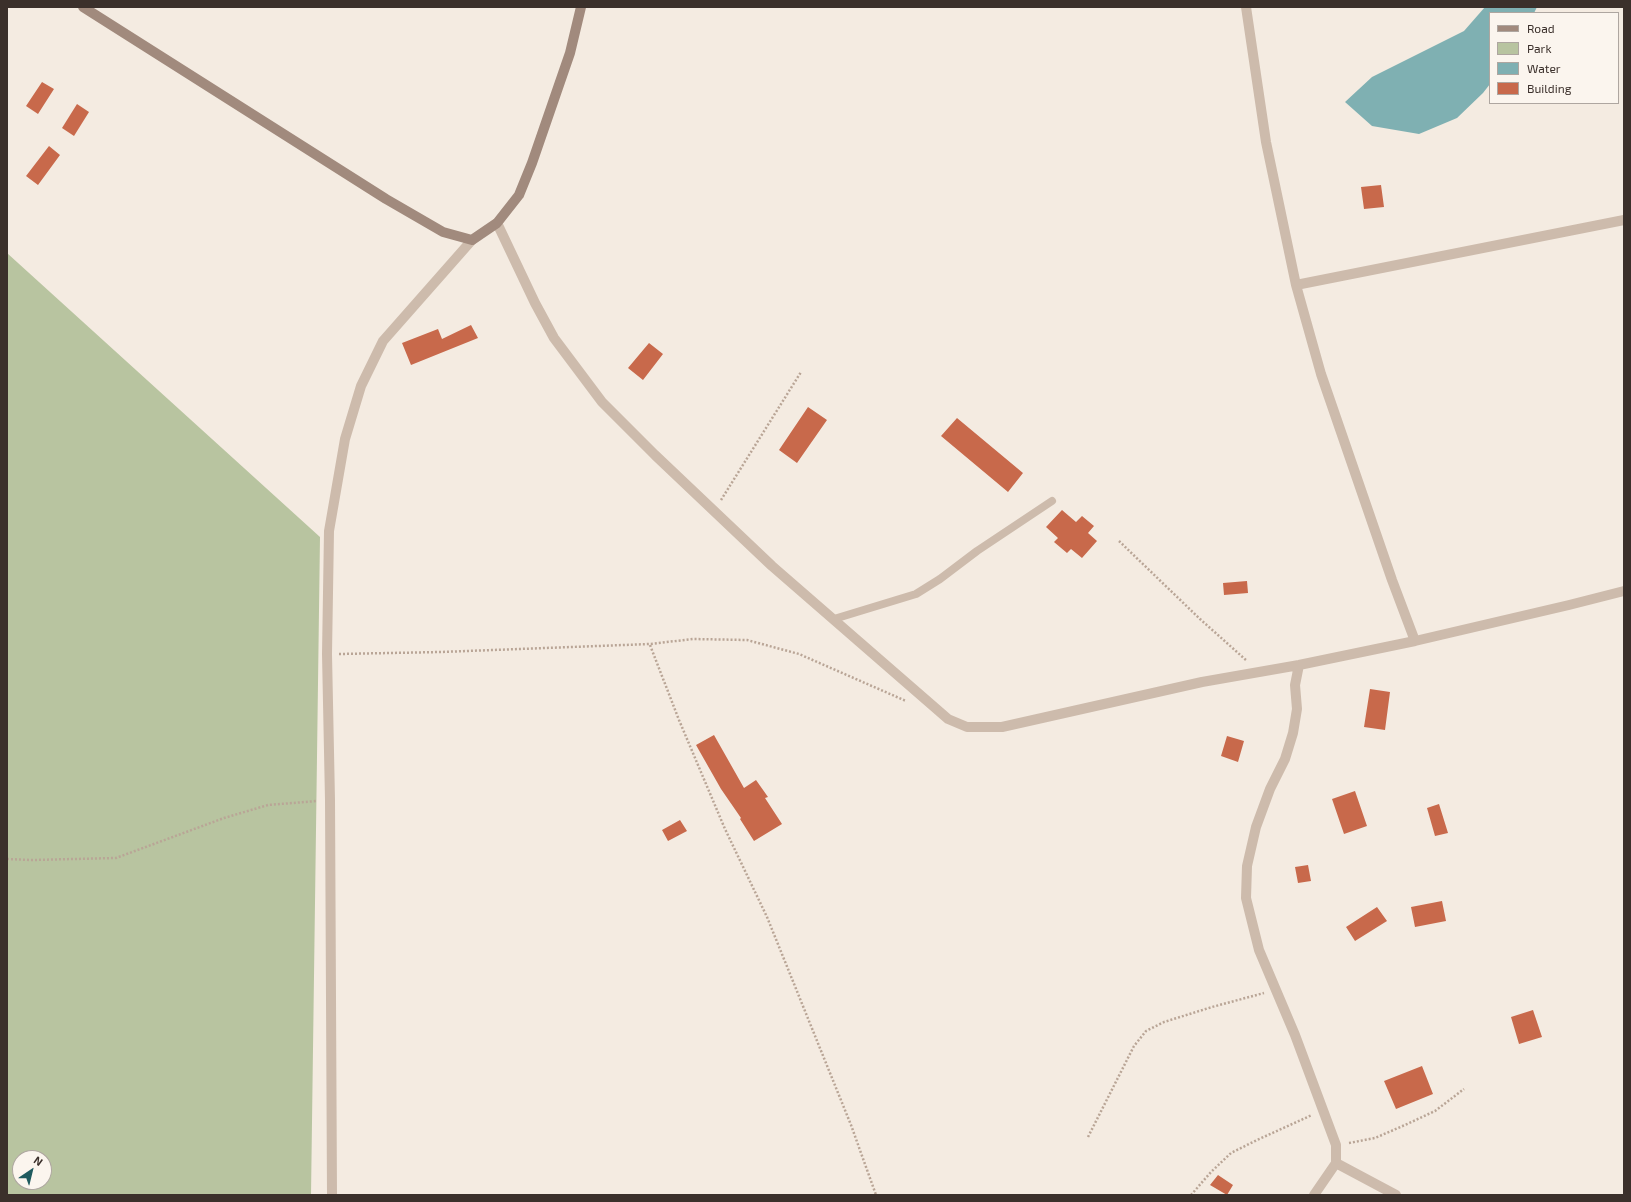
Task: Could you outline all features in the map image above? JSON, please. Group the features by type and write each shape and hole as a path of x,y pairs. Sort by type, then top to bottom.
{"street":[{"path":"84,7 386,199 443,232 472,240"},
{"path":"332,1195 330,800 327,654 329,532 345,439 361,386 383,341 472,240 498,223 519,195 532,163 570,53 581,7"},
{"path":"1246,7 1266,142 1296,286 1324,381 1392,580 1415,641"},
{"path":"1296,286 1624,220"},
{"path":"498,223 535,303 554,338 602,402 714,512 772,566 948,719 967,727 1002,727 1202,682 1259,673 1415,641 1624,591"},
{"path":"1299,665 1295,685 1297,710 1293,733 1285,759 1270,789 1256,827 1248,866 1246,898 1259,950 1295,1035 1336,1145 1336,1163 1314,1195"},
{"path":"1336,1163 1396,1195"}],"lane":[{"path":"834,619 916,594 1052,501"}],"path":[{"path":"714,512 801,372"},
{"path":"1119,541 1259,673"},
{"path":"327,654 441,652 650,644 693,639 747,640 799,654 907,701"},
{"path":"650,644 679,720 725,829 767,917 802,1007 841,1099 876,1195"},
{"path":"7,859 32,860 116,858 224,818 268,805 330,800"},
{"path":"1088,1137 1134,1046 1146,1031 1164,1022 1276,990"},
{"path":"1336,1145 1375,1138 1405,1126 1435,1111 1464,1089"},
{"path":"1191,1195 1211,1172 1232,1153 1323,1110"}],"green space":[{"path":"7,253 320,537 311,1195 7,1195"}],"water":[{"path":"1485,7 1537,7 1534,12 1489,12 1489,85 1457,118 1419,134 1372,126 1345,102 1372,77 1464,31"}],"building":[{"path":"42,82 54,89 38,114 26,106"},
{"path":"77,104 89,112 74,136 62,128"},
{"path":"49,146 60,155 38,185 26,176"},
{"path":"1381,185 1384,207 1364,209 1361,187"},
{"path":"471,325 478,338 411,365 402,343 438,329 442,339"},
{"path":"649,343 663,354 643,380 628,368"},
{"path":"808,407 827,420 797,463 779,450"},
{"path":"957,418 1023,473 1008,492 941,436"},
{"path":"1062,510 1076,522 1082,516 1094,526 1088,533 1097,541 1082,558 1071,549 1067,553 1054,542 1058,538 1046,527"},
{"path":"1247,581 1248,593 1224,595 1223,583"},
{"path":"1370,689 1390,692 1385,730 1364,727"},
{"path":"714,735 744,788 756,780 768,797 765,798 782,824 754,841 740,819 741,818 721,789 696,745"},
{"path":"1227,736 1244,741 1238,762 1221,756"},
{"path":"1355,791 1367,826 1344,834 1332,799"},
{"path":"1439,804 1448,833 1435,836 1427,808"},
{"path":"680,820 687,831 668,841 662,830"},
{"path":"1308,865 1311,881 1298,883 1295,867"},
{"path":"1442,901 1446,921 1415,927 1411,907"},
{"path":"1377,907 1387,921 1355,941 1346,927"},
{"path":"1533,1010 1542,1037 1519,1044 1511,1017"},
{"path":"1422,1066 1433,1094 1396,1109 1384,1081"},
{"path":"1218,1175 1233,1185 1227,1195 1210,1185"}]}
